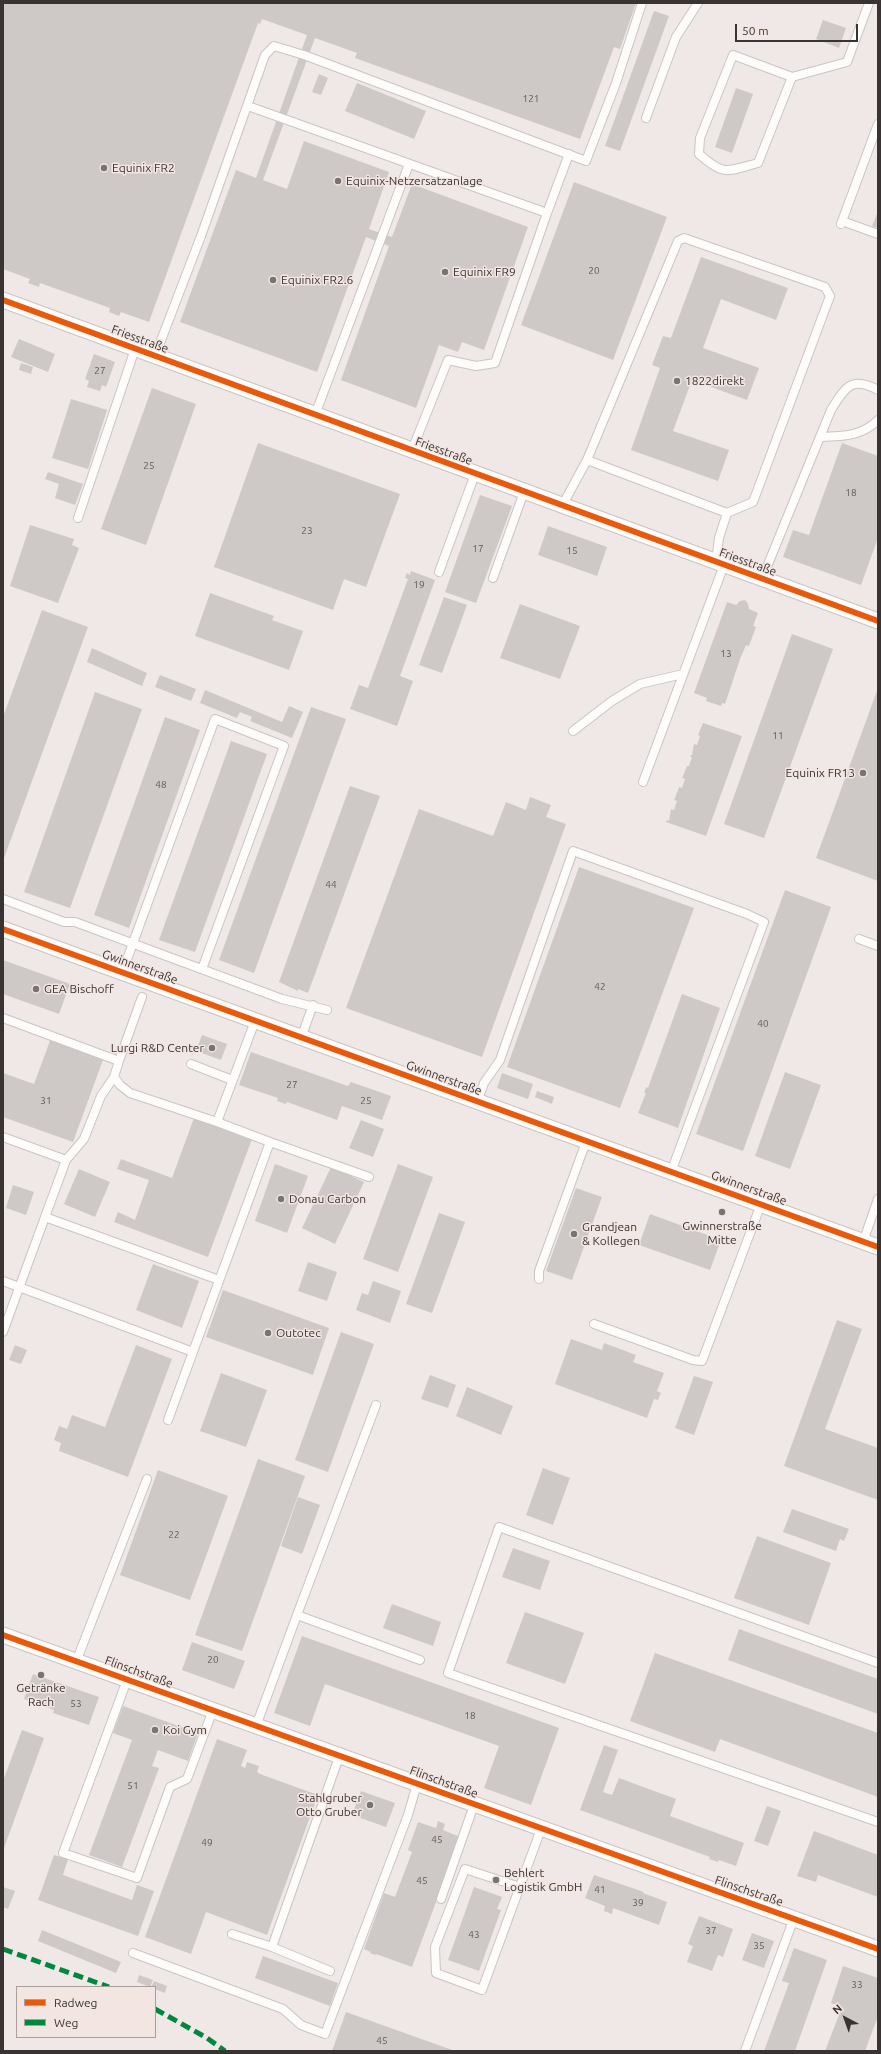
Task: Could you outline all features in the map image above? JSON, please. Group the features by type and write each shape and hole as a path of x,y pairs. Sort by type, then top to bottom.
{"street":[{"name":"Friesstraße","path":"3,300 878,622"},
{"name":"Gwinnerstraße","path":"3,929 878,1247"},
{"name":"Flinschstraße","path":"4,1639 76,1662 213,1710 339,1757 878,1949"}],"lane":[{"path":"155,356 248,106 265,55 274,46 304,55 586,161 616,84 642,3"},
{"path":"646,118 676,37 698,3"},
{"path":"792,77 758,163 727,171 714,168 699,154 700,138 733,56 792,77 847,62 869,3"},
{"path":"248,106 547,213"},
{"path":"878,127 841,222 878,234"},
{"path":"412,450 448,360 476,366 495,363 569,154"},
{"path":"315,415 410,164"},
{"path":"562,506 587,460 678,241 684,238 825,287 830,296 753,502 728,513 587,460"},
{"path":"78,518 136,349"},
{"path":"762,579 831,410 848,386 855,383 864,383 878,390"},
{"path":"820,437 862,433 878,420"},
{"path":"439,572 475,474"},
{"path":"493,578 524,492"},
{"path":"643,782 683,674 720,564 719,538 728,513"},
{"path":"573,731 612,701 640,684 683,674"},
{"path":"122,973 134,944 215,719 284,746 202,969"},
{"path":"477,1102 484,1083 500,1060 573,852 747,914 764,922 671,1172"},
{"path":"3,899 64,922 75,922 282,999 313,1005 327,1010"},
{"path":"859,939 878,946"},
{"path":"3,1332 66,1160 84,1139 101,1096 114,1077 142,997"},
{"path":"301,1038 313,1005"},
{"path":"3,1018 119,1060"},
{"path":"217,1122 255,1021"},
{"path":"191,1064 232,1080"},
{"path":"114,1077 120,1085 130,1093 217,1122 369,1177"},
{"path":"3,1137 66,1160"},
{"path":"168,1420 270,1142"},
{"path":"539,1279 539,1271 586,1142"},
{"path":"863,1242 878,1199"},
{"path":"594,1324 693,1360 702,1361 761,1204"},
{"path":"45,1217 219,1280"},
{"path":"3,1281 193,1352"},
{"path":"256,1726 376,1405"},
{"path":"76,1662 146,1479"},
{"path":"878,1663 499,1527 448,1673 878,1822"},
{"path":"297,1615 420,1660"},
{"path":"127,1680 63,1854 137,1878 170,1786 187,1779 213,1710"},
{"path":"272,1947 339,1757"},
{"path":"133,1953 283,2009 301,2025 325,2034 405,1821 417,1784"},
{"path":"441,1899 474,1804"},
{"path":"520,1887 465,1869 435,1947 436,1974 482,1990 520,1887 541,1829"},
{"path":"746,2051 794,1918"},
{"path":"232,1934 272,1947 330,1971"}],"building":[{"path":"3,3 636,3 620,49 614,47 580,139 355,58 357,53 315,38 263,180 287,189 304,141 389,172 369,229 392,237 412,184 528,227 484,350 462,342 458,352 439,345 416,408 341,380 389,246 366,237 317,372 180,322 236,170 256,178 307,35 262,19 260,24 258,23 149,322 121,312 119,316 109,312 110,308 40,283 39,287 28,283 30,279 3,269"},
{"path":"654,11 669,16 620,151 605,146"},
{"path":"823,20 846,28 839,48 816,39"},
{"path":"319,74 328,78 321,95 312,92"},
{"path":"357,83 426,111 414,139 345,111"},
{"path":"736,88 753,94 732,153 715,147"},
{"path":"574,182 667,217 613,360 521,325"},
{"path":"878,211 878,228 872,226"},
{"path":"701,257 788,288 776,320 721,299 703,348 759,368 747,400 692,380 673,431 729,450 718,481 631,450 660,368 652,365 663,336 671,338"},
{"path":"19,339 55,354 48,372 11,357"},
{"path":"94,354 115,362 106,387 102,385 100,391 87,387 89,381 85,379"},
{"path":"21,363 33,367 31,374 19,370"},
{"path":"152,388 196,404 146,545 101,529"},
{"path":"71,399 107,410 88,469 52,458"},
{"path":"258,443 400,494 366,587 344,579 333,610 214,567"},
{"path":"842,443 878,456 878,538 861,585 783,557 793,530 809,535"},
{"path":"48,472 83,484 75,505 55,498 59,484 45,479"},
{"path":"480,495 512,506 476,603 445,592"},
{"path":"30,525 74,539 72,545 79,548 58,603 10,586"},
{"path":"548,526 607,547 597,576 538,555"},
{"path":"411,571 435,580 400,676 413,681 397,726 350,709 359,685 368,688 408,579 405,578 407,573 410,575"},
{"path":"210,593 274,616 272,620 303,631 289,670 195,636"},
{"path":"444,597 467,605 442,673 419,665"},
{"path":"745,600 749,609 758,613 753,626 756,627 749,646 746,645 740,659 725,704 722,703 721,706 706,701 707,698 694,693 727,602 736,605 740,601"},
{"path":"520,604 580,626 560,679 500,658"},
{"path":"42,610 88,627 3,861 3,717"},
{"path":"792,634 833,649 764,838 724,824"},
{"path":"92,648 147,673 142,686 87,662"},
{"path":"160,675 196,689 191,701 155,687"},
{"name":"Equinix FR13","path":"878,688 878,881 816,858"},
{"path":"205,690 282,722 289,706 303,712 292,738 250,721 252,717 240,712 237,718 200,703"},
{"path":"95,692 142,709 70,908 24,892"},
{"path":"311,707 346,719 254,973 219,960"},
{"path":"165,717 200,730 129,928 94,915"},
{"path":"703,723 742,736 706,836 666,822 667,820 669,821 671,809 674,810 677,801 674,800 679,787 682,788 685,779 682,778 687,766 689,766 694,744 697,745 700,736 698,735"},
{"path":"231,741 267,754 195,952 159,940"},
{"path":"350,786 380,796 308,993 298,989 298,991 279,982"},
{"path":"530,797 551,805 546,817 566,824 482,1057 346,1008 419,809 493,836 506,802 526,810"},
{"path":"579,867 694,908 620,1108 507,1067"},
{"path":"785,890 831,907 743,1151 696,1134"},
{"name":"GEA Bischoff","path":"3,960 70,984 59,1014 3,994"},
{"path":"682,994 720,1008 678,1128 638,1113 646,1093 644,1093 646,1087 648,1088"},
{"name":"Lurgi R&D Center","path":"202,1035 227,1044 221,1060 196,1051"},
{"path":"51,1038 104,1057 73,1142 3,1117 3,1073 34,1084"},
{"path":"251,1052 348,1086 351,1082 391,1096 382,1120 342,1106 337,1120 287,1102 286,1104 277,1101 278,1098 239,1085"},
{"path":"785,1072 821,1085 790,1169 755,1156"},
{"path":"502,1073 533,1084 528,1099 497,1088"},
{"path":"537,1091 554,1097 552,1104 535,1097"},
{"path":"194,1118 252,1139 208,1257 114,1222 118,1212 135,1220 149,1180 117,1169 121,1159 172,1178"},
{"path":"361,1120 384,1129 373,1157 349,1148"},
{"name":"Donau Carbon","path":"275,1164 308,1176 287,1233 255,1221"},
{"path":"398,1164 433,1177 398,1272 363,1259"},
{"path":"331,1167 364,1182 335,1244 302,1228"},
{"path":"79,1169 110,1182 95,1217 64,1204"},
{"path":"13,1185 34,1192 26,1215 6,1208"},
{"name":"Grandjean & Kollegen","path":"576,1188 602,1197 572,1280 546,1271"},
{"path":"439,1213 465,1222 432,1313 406,1304"},
{"path":"650,1214 721,1240 710,1270 639,1245"},
{"path":"308,1262 337,1272 327,1301 298,1291"},
{"path":"153,1264 199,1281 182,1328 136,1310"},
{"path":"373,1281 401,1291 390,1323 356,1310 362,1293 368,1295"},
{"name":"Outotec","path":"223,1290 329,1328 313,1375 206,1337"},
{"path":"837,1320 862,1329 825,1429 878,1448 878,1500 784,1466"},
{"path":"341,1332 374,1344 328,1472 295,1460"},
{"path":"571,1339 602,1350 604,1343 636,1355 633,1362 664,1373 657,1391 661,1393 658,1400 654,1399 647,1418 555,1384"},
{"path":"15,1345 27,1350 21,1364 9,1360"},
{"path":"136,1345 172,1359 128,1477 59,1451 61,1443 54,1440 59,1426 67,1429 72,1415 105,1427"},
{"path":"221,1373 267,1390 246,1447 200,1431"},
{"path":"430,1375 456,1385 448,1408 421,1399"},
{"path":"694,1376 713,1382 694,1435 675,1428"},
{"path":"467,1387 513,1406 501,1435 456,1416"},
{"path":"258,1459 305,1476 242,1651 195,1635"},
{"path":"543,1468 570,1478 553,1525 526,1515"},
{"path":"158,1470 228,1496 190,1600 120,1575"},
{"path":"298,1497 320,1505 302,1554 281,1546"},
{"path":"792,1509 849,1529 844,1541 840,1539 836,1551 783,1532"},
{"path":"757,1536 831,1563 809,1625 734,1598"},
{"path":"513,1548 550,1561 540,1590 502,1577"},
{"path":"392,1604 441,1622 433,1646 383,1628"},
{"path":"525,1612 584,1633 565,1684 506,1663"},
{"path":"739,1629 878,1679 878,1714 728,1660"},
{"path":"302,1636 559,1728 531,1805 484,1788 499,1746 325,1684 310,1726 274,1713"},
{"path":"192,1642 245,1661 234,1689 182,1670"},
{"path":"655,1653 878,1733 878,1797 720,1739 715,1752 630,1721"},
{"path":"33,1674 99,1697 89,1725 53,1713 54,1710 24,1699"},
{"path":"123,1706 198,1733 188,1761 158,1750 152,1766 159,1768 122,1867 89,1855 132,1740 113,1733"},
{"path":"22,1730 44,1738 3,1851 3,1781"},
{"path":"217,1739 247,1750 241,1766 245,1768 247,1762 259,1766 257,1772 260,1774 318,1795 267,1935 206,1912 191,1954 145,1937"},
{"path":"604,1745 618,1750 603,1792 612,1795 619,1778 676,1799 670,1816 744,1843 736,1866 719,1860 718,1862 709,1859 710,1857 580,1810"},
{"path":"361,1791 395,1803 386,1827 352,1815"},
{"path":"767,1806 781,1811 768,1846 754,1841"},
{"path":"438,1821 445,1824 443,1830 460,1837 412,1967 370,1953 371,1952 364,1949 384,1893 395,1897 412,1852 408,1850 418,1822 436,1828"},
{"path":"814,1831 878,1855 878,1897 818,1875 816,1882 797,1876"},
{"path":"54,1855 68,1859 63,1875 132,1900 137,1885 154,1891 138,1936 38,1900"},
{"path":"594,1875 644,1892 643,1893 667,1902 659,1925 613,1908 612,1914 604,1911 605,1906 585,1898"},
{"path":"3,1887 15,1891 8,1909 3,1907"},
{"path":"474,1887 502,1897 497,1909 501,1910 479,1971 448,1960"},
{"path":"699,1916 733,1929 723,1957 718,1955 712,1971 687,1962 693,1946 688,1944"},
{"path":"42,1930 121,1962 116,1973 38,1941"},
{"path":"752,1933 774,1941 764,1968 742,1960"},
{"path":"794,1948 827,1960 795,2051 764,2051 789,1983 782,1981"},
{"path":"263,1956 338,1983 330,2006 255,1978"},
{"path":"843,1966 878,1978 878,2016 865,2051 825,2051 842,2007 831,2003"},
{"path":"139,1975 153,1980 150,1986 137,1982"},
{"path":"154,1981 167,1986 165,1993 156,1989 156,1986 152,1986"},
{"path":"346,2012 455,2051 332,2051"}],"marked path":[{"path":"3,1949 106,1986"},
{"path":"156,2010 207,2038 225,2051"}],"cycle path":[{"path":"3,300 878,621"},
{"path":"3,929 878,1247"},
{"path":"3,1635 878,1949"}],"place":[{"name":"Equinix FR2","path":"104,168"},
{"name":"Equinix-Netzersatzanlage","path":"338,181"},
{"name":"Equinix FR9","path":"445,272"},
{"name":"Equinix FR2.6","path":"273,280"},
{"name":"1822direkt","path":"677,381"},
{"name":"Equinix FR13","path":"863,773"},
{"name":"GEA Bischoff","path":"36,989"},
{"name":"Lurgi R&D Center","path":"212,1048"},
{"name":"Donau Carbon","path":"281,1199"},
{"name":"Gwinnerstraße Mitte","path":"722,1212"},
{"name":"Grandjean & Kollegen","path":"574,1234"},
{"name":"Outotec","path":"268,1333"},
{"name":"Getränke Rach","path":"41,1675"},
{"name":"Koi Gym","path":"155,1730"},
{"name":"Stahlgruber Otto Gruber","path":"370,1805"},
{"name":"Behlert Logistik GmbH","path":"496,1880"}]}
